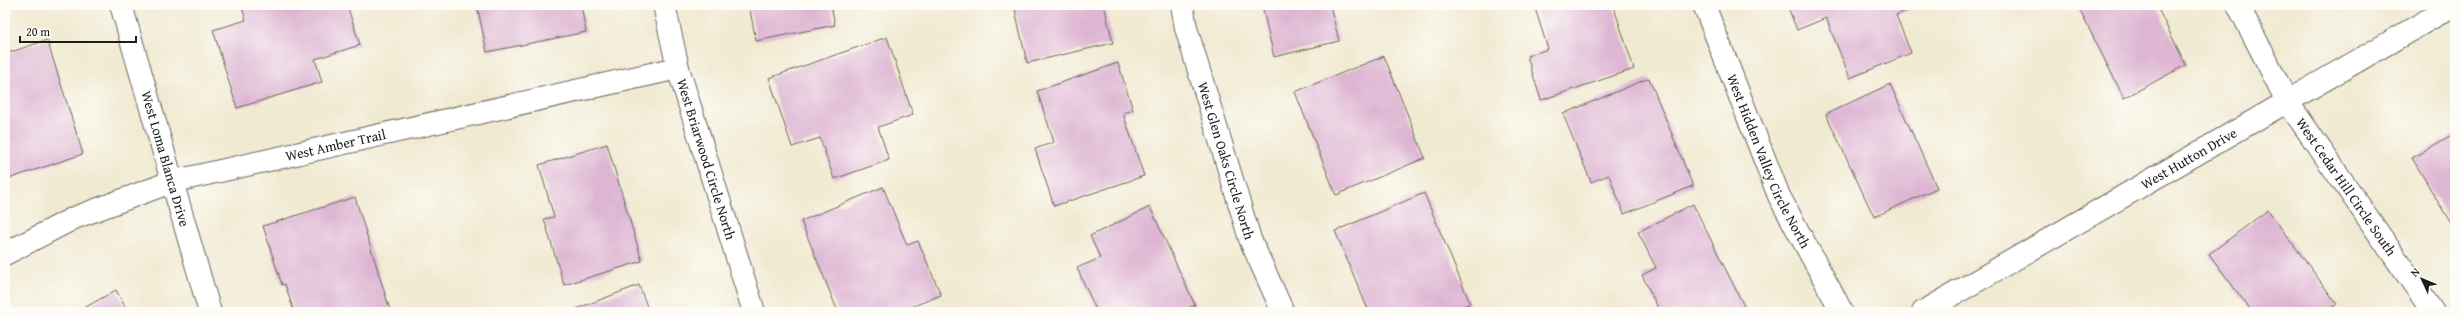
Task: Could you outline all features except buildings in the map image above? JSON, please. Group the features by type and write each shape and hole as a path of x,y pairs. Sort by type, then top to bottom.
{"street":[{"name":"West Loma Blanca Drive","path":"121,5 171,182 210,312"},
{"name":"West Briarwood Circle North","path":"664,5 678,68 754,312"},
{"name":"West Glen Oaks Circle North","path":"1182,5 1186,28 1250,239 1282,312"},
{"name":"West Hidden Valley Circle North","path":"1704,5 1779,196 1842,312"},
{"name":"West Cedar Hill Circle South","path":"2238,5 2287,101 2433,312"},
{"name":"West Hutton Drive","path":"1923,312 2454,5"},
{"name":"West Amber Trail","path":"5,254 74,218 171,182 678,68"}]}
